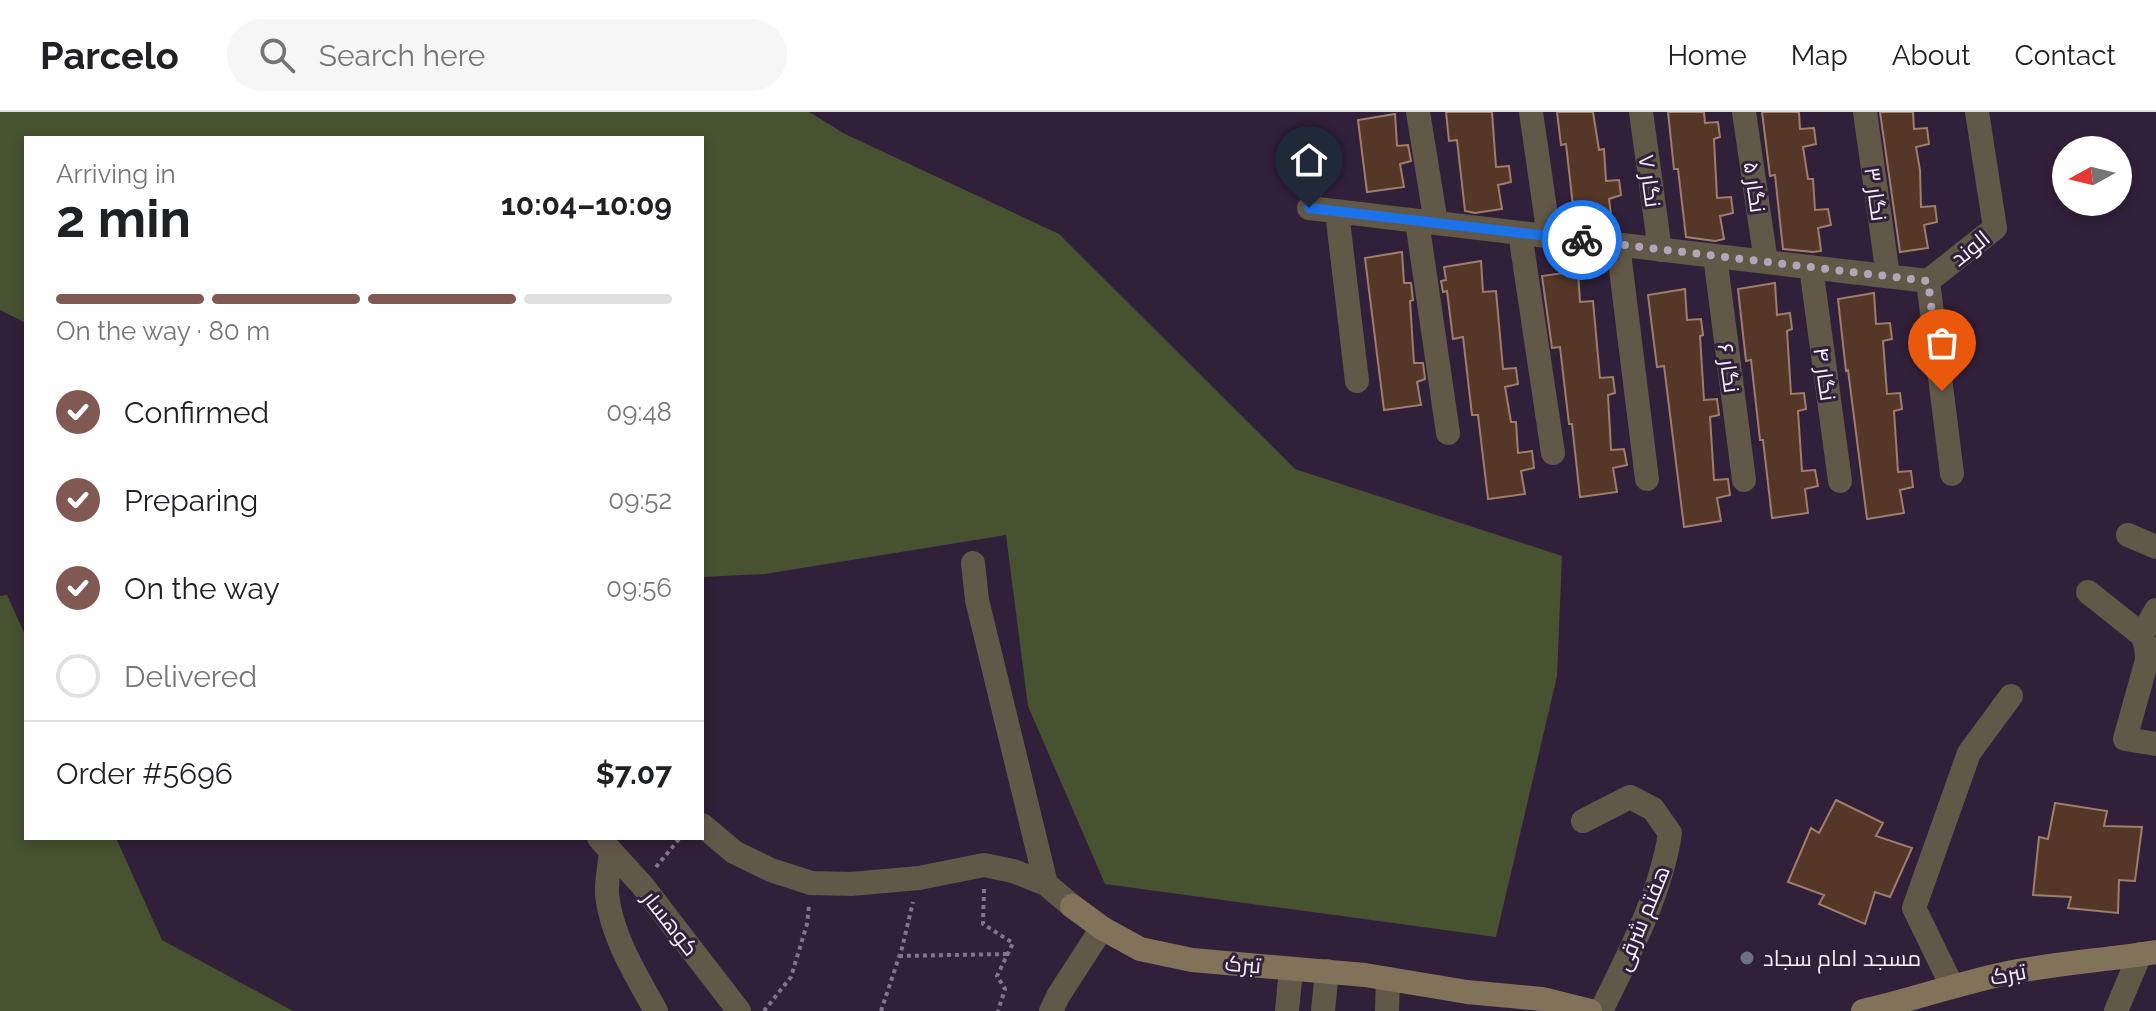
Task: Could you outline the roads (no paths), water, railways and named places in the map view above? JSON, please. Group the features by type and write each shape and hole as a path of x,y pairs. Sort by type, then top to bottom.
{"street":[{"path":"1418,112 1448,433"},
{"path":"1531,112 1549,237"},
{"name":"نگار ۷","path":"1641,112 1660,250"},
{"name":"نگار ۵","path":"1744,112 1766,262"},
{"name":"نگار ۳","path":"1865,112 1888,276"},
{"name":"الوند","path":"1309,208 1928,281 1995,228 1977,112"},
{"path":"1337,212 1357,381"},
{"path":"1520,233 1553,453"},
{"path":"1618,245 1647,479"},
{"name":"نگار ۶","path":"1715,256 1744,480"},
{"name":"نگار ۴","path":"1811,267 1840,481"},
{"path":"1928,281 1952,474"},
{"path":"2128,535 2156,547"},
{"path":"973,563 977,600 1046,884"},
{"path":"2088,592 2142,635 2147,660 2125,739 2156,744"},
{"path":"2142,635 2156,610"},
{"path":"1952,986 1914,908 1969,753 2011,696"},
{"name":"هفتم شرقی","path":"1583,821 1630,797 1653,809 1670,833 1667,856 1633,946 1601,1011"},
{"name":"تبرک","path":"704,827 734,852 771,870 811,883 851,884 919,878 984,865 1013,871 1046,884 1102,928 1140,949 1192,960 1388,979 1590,1011"},
{"path":"605,844 607,893 614,928 656,1011"},
{"name":"کوهسار","path":"605,844 642,885 739,1011"},
{"path":"1051,1011 1102,928"},
{"path":"2116,1011 2148,953"},
{"name":"تبرک","path":"1863,1011 1898,1007 1952,986 2011,972 2148,953"},
{"path":"1287,1011 1291,969"},
{"path":"1323,1011 1327,971"},
{"path":"1387,1011 1388,979"}],"place":[{"name":"مسجد امام سجاد","path":"1747,958"}]}
